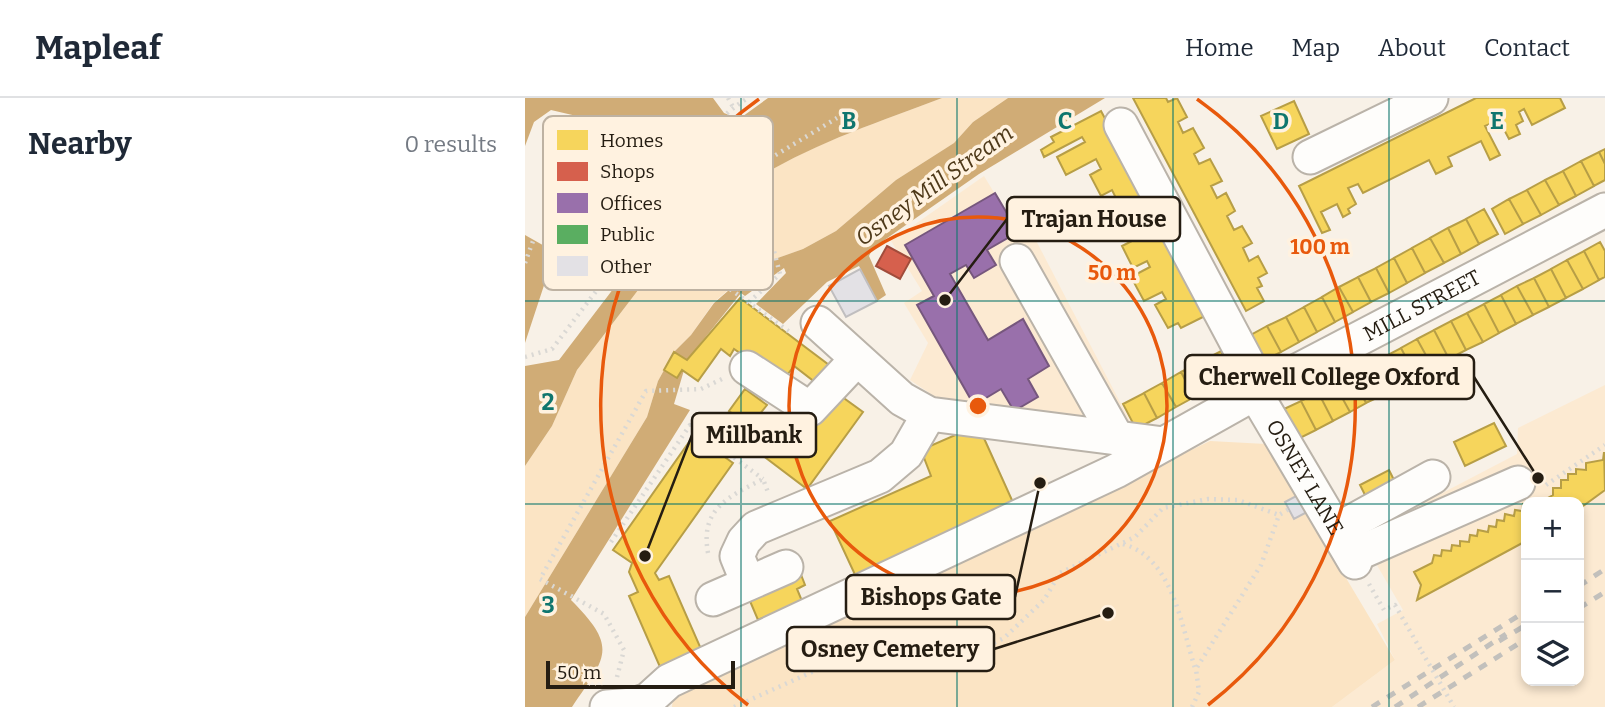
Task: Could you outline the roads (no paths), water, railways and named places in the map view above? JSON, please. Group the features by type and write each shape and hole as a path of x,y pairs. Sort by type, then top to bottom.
{"street":[{"path":"1310,158 1431,98"},
{"name":"OSNEY LANE","path":"1121,125 1258,392 1348,549"},
{"name":"MILL STREET","path":"610,696 634,705 648,700 669,681 1020,518 1605,210"},
{"path":"1017,261 1117,438"},
{"path":"818,323 902,399 929,414 1164,444"},
{"path":"747,368 810,409 857,359"},
{"path":"748,583 737,556 744,541 756,528 880,476 906,454 929,414"},
{"path":"1348,549 1433,477"},
{"path":"1348,549 1518,483"},
{"path":"713,599 786,567"}],"water":[{"path":"525,98 713,98 724,113 732,116 577,116 551,110 534,122 525,146"},
{"path":"768,98 942,98 845,135 773,169 773,116 743,116"},
{"name":"Osney Mill Stream","path":"1008,98 1105,98 979,174 873,248 869,256 886,295 877,301 859,266 827,282 783,324 756,304 770,290 773,290 773,286 786,273 784,268 773,276 773,260 803,249 836,231 896,180 954,143 973,122"},
{"path":"525,235 543,245 543,288 525,343"},
{"path":"612,290 638,290 577,370 552,426 525,466 525,366 559,360"},
{"path":"729,290 753,290 745,296 741,293 687,360 674,404 690,410 571,600 596,630 602,653 599,664 572,707 525,707 525,617 647,417 658,381 674,352 691,335 714,303"}],"railway":[{"path":"1584,583 1605,569"},
{"path":"1584,605 1605,592"},
{"path":"1372,707 1521,614"},
{"path":"1499,641 1521,628"},
{"path":"1395,707 1506,634"},
{"path":"1418,707 1521,642"}],"place":[{"name":"Trajan House","path":"945,300"},
{"name":"Cherwell College Oxford","path":"1538,478"},
{"name":"Bishops Gate","path":"1040,483"},
{"name":"Millbank","path":"645,556"},
{"name":"Osney Cemetery","path":"1108,613"}]}
